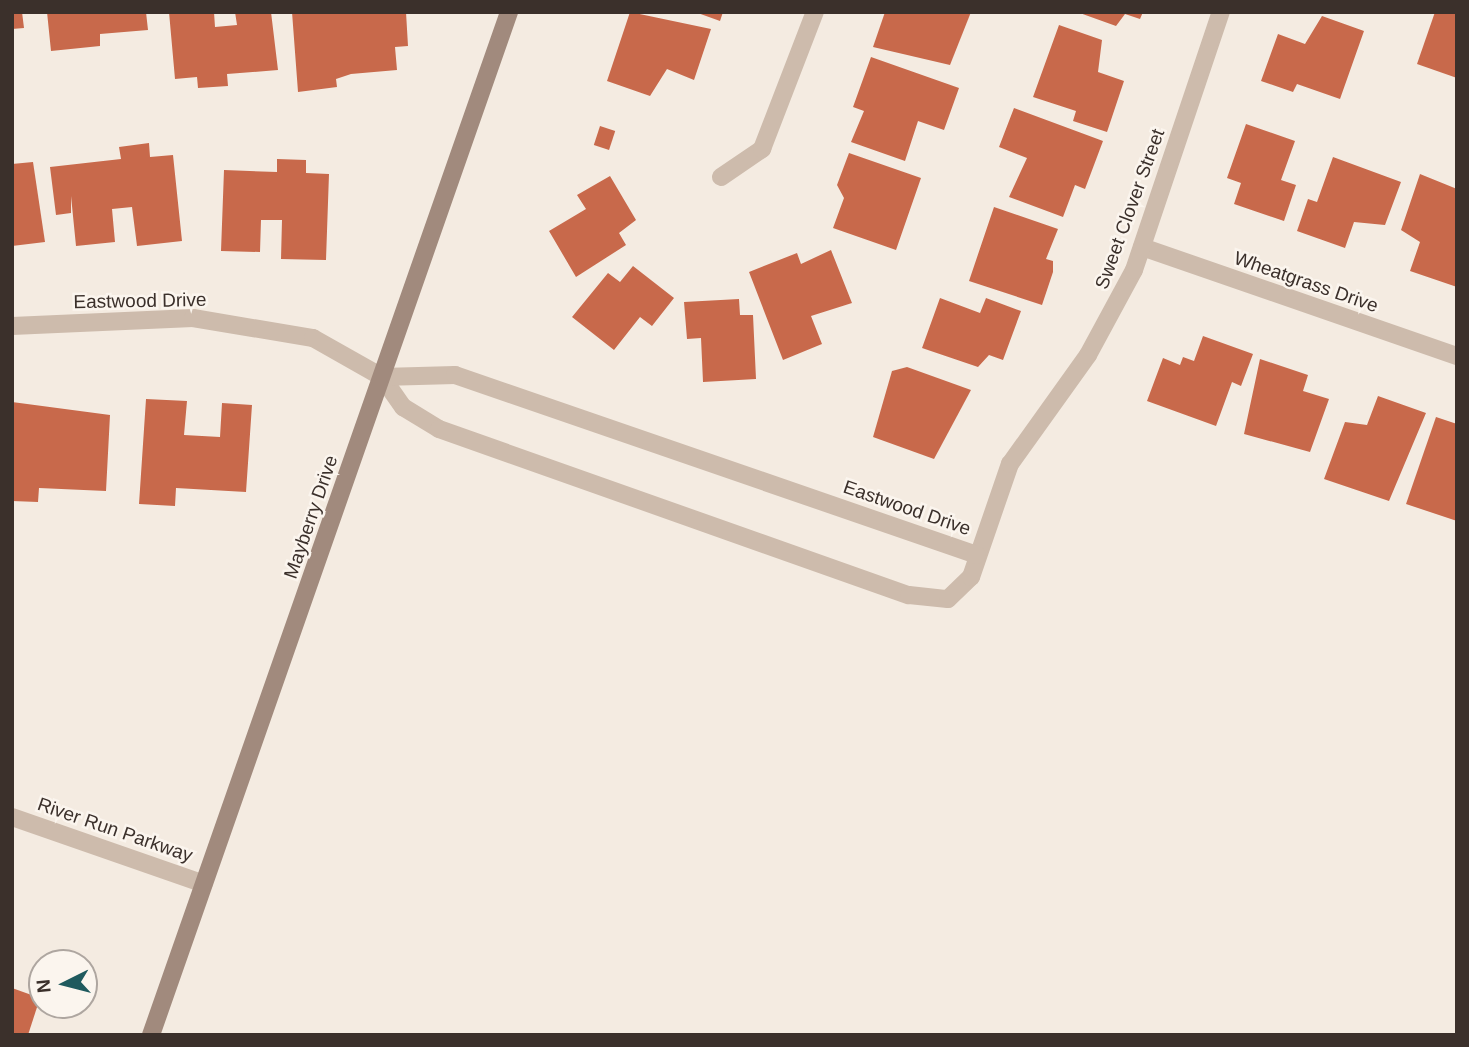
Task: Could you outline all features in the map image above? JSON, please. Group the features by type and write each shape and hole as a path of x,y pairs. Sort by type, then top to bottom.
{"main road":[{"name":"Mayberry Drive","path":"151,1035 509,12"}],"street":[{"path":"721,177 762,149 815,12"},
{"name":"Sweet Clover Street","path":"977,555 1010,464 1088,355 1142,247 1221,12"},
{"name":"Wheatgrass Drive","path":"1142,247 1457,356"},
{"name":"Eastwood Drive","path":"12,326 193,318 256,324 313,338 382,377 403,407 439,429 909,595 932,601 960,592 977,555 455,375 382,377"},
{"name":"River Run Parkway","path":"12,817 204,884"}],"building":[{"path":"12,12 22,12 24,28 12,29"},
{"path":"47,12 146,12 148,30 100,34 100,46 51,51"},
{"path":"169,12 214,12 215,27 237,25 235,12 271,12 278,70 227,74 228,86 198,88 197,77 175,79"},
{"path":"292,12 406,12 408,46 395,47 397,70 351,74 336,79 337,87 298,92"},
{"path":"630,12 711,29 694,80 667,69 650,96 607,81"},
{"path":"695,12 723,12 720,21"},
{"path":"885,12 971,12 950,65 873,47"},
{"path":"1077,12 1143,12 1140,19 1125,14 1116,26"},
{"path":"1435,12 1457,12 1457,78 1417,64"},
{"path":"1322,16 1364,31 1340,99 1297,84 1293,92 1261,81 1278,34 1305,44"},
{"path":"1059,25 1102,40 1098,72 1124,81 1107,132 1073,121 1076,111 1033,97"},
{"path":"871,57 959,88 944,130 918,121 905,161 851,142 864,111 853,107"},
{"path":"1014,108 1103,141 1085,189 1075,185 1063,217 1009,197 1027,158 999,147"},
{"path":"1246,124 1295,141 1281,180 1296,185 1284,221 1234,204 1241,183 1227,178"},
{"path":"600,126 615,131 609,150 594,145"},
{"path":"149,143 150,157 173,155 182,241 137,246 132,207 112,209 115,242 76,246 71,196 71,213 56,215 50,167 121,159 119,147"},
{"path":"849,153 921,178 896,250 833,228 844,198 837,185"},
{"path":"1333,157 1401,182 1385,225 1354,222 1345,248 1297,231 1308,199 1317,202"},
{"path":"277,159 306,160 306,173 329,174 326,260 281,259 282,220 261,220 260,252 221,251 224,170 277,172"},
{"path":"33,162 45,242 12,246 12,164"},
{"path":"1420,174 1457,189 1457,287 1410,271 1420,242 1401,230"},
{"path":"610,176 636,220 619,233 626,245 576,277 549,231 586,209 577,195"},
{"path":"994,207 1058,229 1046,259 1053,261 1053,272 1042,305 969,281"},
{"path":"831,250 852,303 811,316 822,344 783,360 749,272 797,253 801,264"},
{"path":"633,266 674,298 652,326 640,317 614,350 572,317 608,273 620,282"},
{"path":"940,298 980,313 986,298 1021,311 1003,360 989,355 978,367 922,348"},
{"path":"739,299 740,315 753,315 756,379 703,382 701,338 687,339 684,302"},
{"path":"1203,336 1253,354 1241,386 1232,382 1216,426 1147,401 1163,358 1180,365 1183,357 1194,361"},
{"path":"1260,359 1308,375 1303,391 1329,399 1310,452 1244,434"},
{"path":"907,367 971,390 934,459 873,437 892,371"},
{"path":"1378,396 1426,413 1389,501 1324,479 1345,422 1367,425"},
{"path":"146,399 187,401 184,435 220,437 222,403 252,405 246,492 176,488 175,506 139,504"},
{"path":"12,402 110,415 106,491 39,488 38,502 12,501"},
{"path":"1436,417 1457,424 1457,521 1406,504"},
{"path":"12,988 28,994 28,1019 33,1019 28,1035 12,1035"}]}
